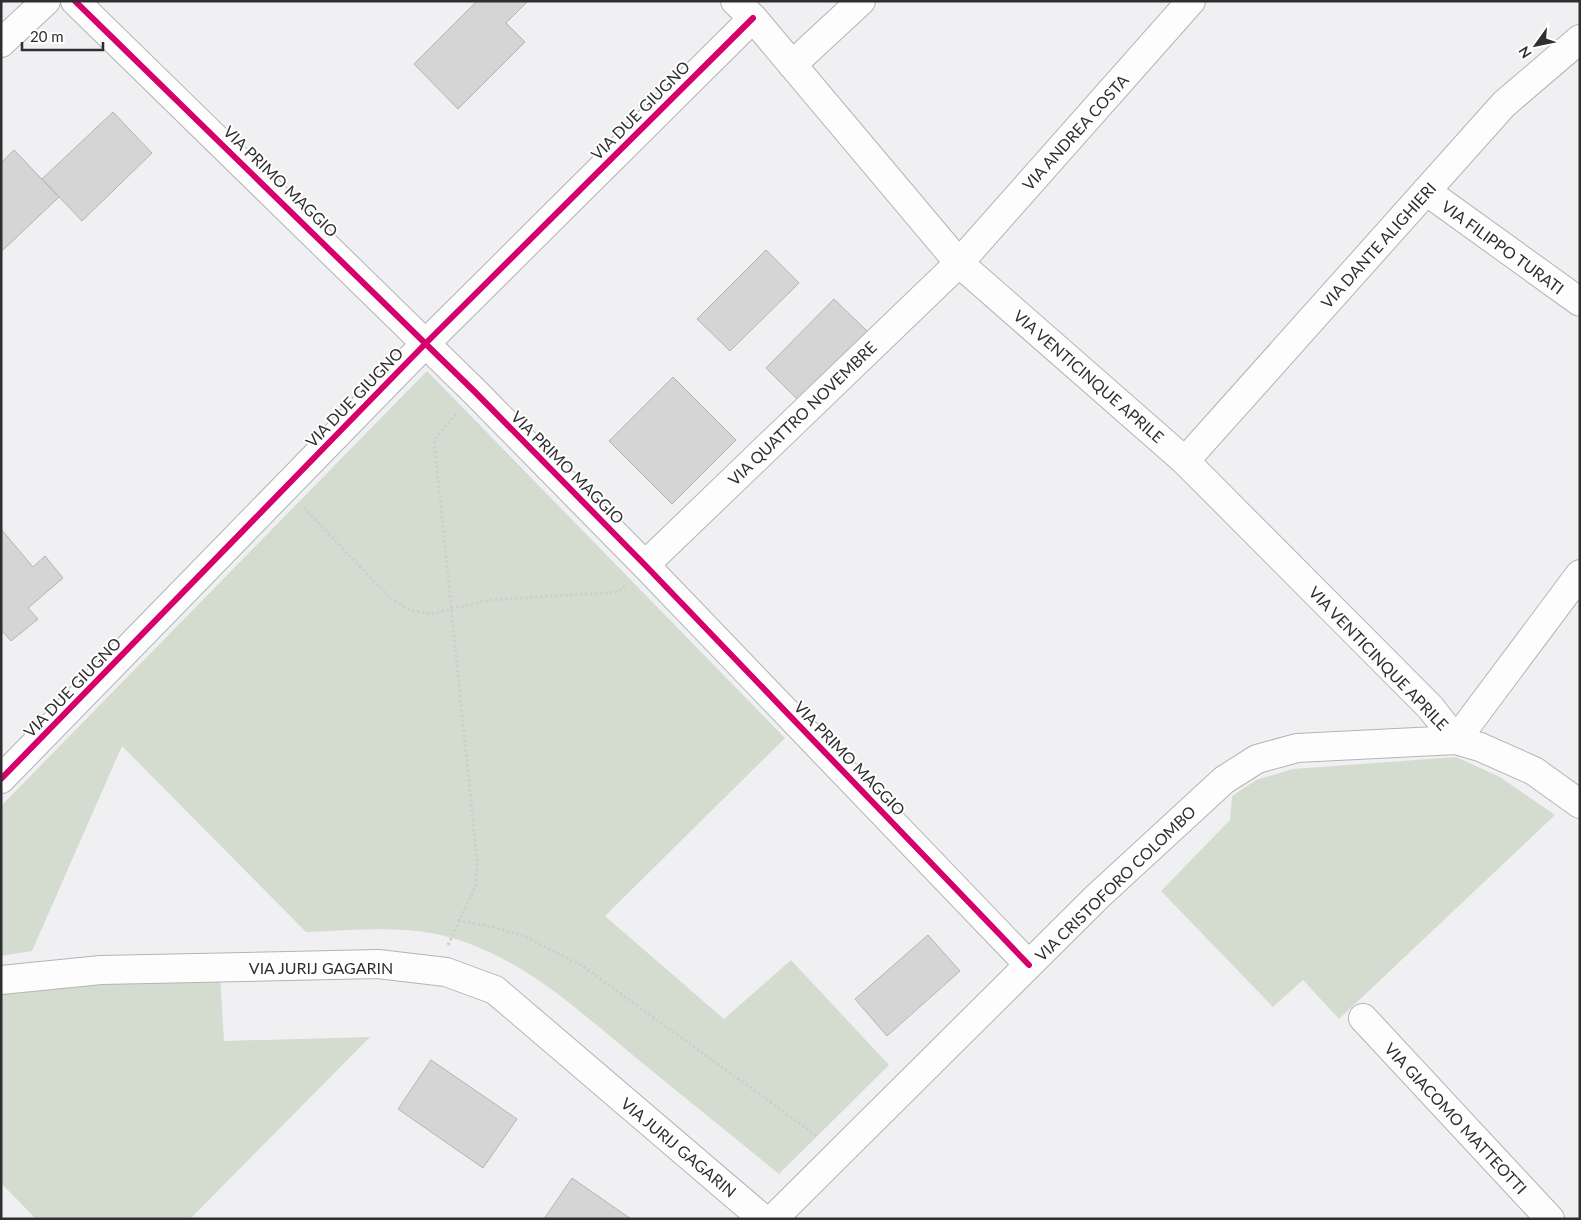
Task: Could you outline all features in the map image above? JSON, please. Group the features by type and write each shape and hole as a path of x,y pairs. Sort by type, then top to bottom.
{"street":[{"path":"1,42 46,1"},
{"name":"VIA PRIMO MAGGIO","path":"75,1 475,392 645,565 1029,965"},
{"path":"792,65 862,1"},
{"name":"VIA ANDREA COSTA","path":"959,263 1191,1"},
{"name":"VIA DUE GIUGNO","path":"1,779 426,343 744,10"},
{"name":"VIA VENTICINQUE APRILE","path":"744,10 959,263 1185,461 1430,707 1456,740"},
{"name":"VIA DANTE ALIGHIERI","path":"1185,461 1504,104 1580,39"},
{"name":"VIA FILIPPO TURATI","path":"1426,191 1580,302"},
{"name":"VIA QUATTRO NOVEMBRE","path":"645,565 959,263"},
{"path":"1456,740 1580,574"},
{"name":"VIA CRISTOFORO COLOMBO","path":"773,1219 1098,896 1224,780 1257,759 1297,748 1456,740 1480,747 1534,771 1580,804"},
{"name":"VIA JURIJ GAGARIN","path":"1,980 101,970 318,964 378,964 446,972 495,990 763,1219"},
{"name":"VIA GIACOMO MATTEOTTI","path":"1363,1018 1550,1219"}],"path":[{"path":"446,972 446,947 476,885 477,860 434,440 475,392"},
{"path":"285,488 391,599 410,610 430,614 489,600 618,592 645,565"},
{"path":"458,920 524,936 581,965 840,1152"}],"shaded area":[{"path":"427,371 785,738 605,916 724,1019 791,960 889,1065 779,1174 565,1000 515,966 488,952 461,941 416,931 368,929 306,932 122,746 32,951 1,956 1,806"},
{"path":"1456,757 1500,777 1555,815 1339,1019 1303,980 1273,1007 1161,891 1230,820 1232,796 1256,780 1293,769"},
{"path":"220,977 224,1041 370,1037 190,1219 36,1219 1,1183 1,990 98,981"}],"building":[{"path":"477,1 528,1 506,23 525,42 458,109 414,64"},
{"path":"113,112 152,153 82,221 42,179"},
{"path":"14,150 59,197 1,252 1,163"},
{"path":"766,250 799,283 730,351 697,319"},
{"path":"834,299 867,331 799,401 766,368"},
{"path":"673,377 736,440 672,504 609,441"},
{"path":"1,529 33,567 45,556 63,578 28,608 38,619 11,641 1,630"},
{"path":"928,935 960,971 887,1036 855,999"},
{"path":"431,1060 517,1119 483,1168 398,1109"},
{"path":"572,1178 631,1219 544,1219"}],"cycle path":[{"path":"75,1 475,392 645,565 1029,965"},
{"path":"1,779 426,343 753,18"}]}
